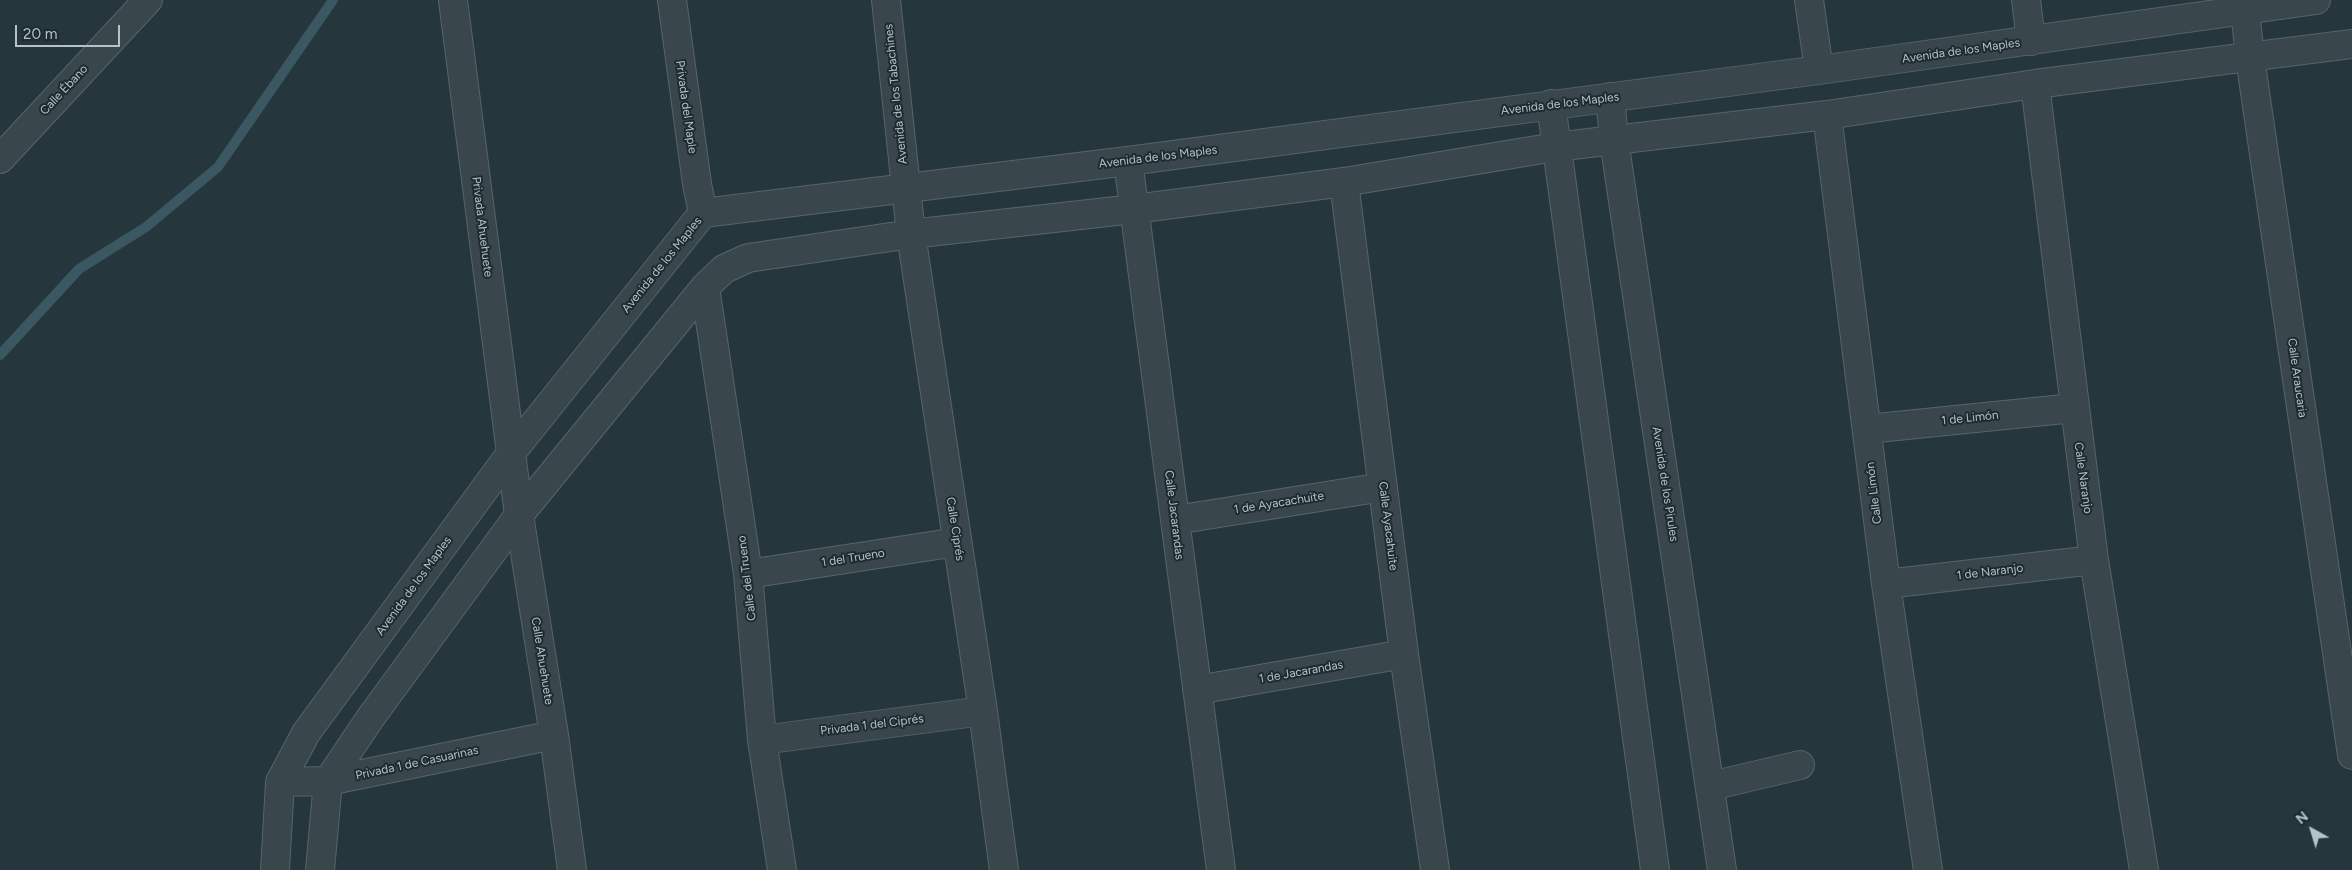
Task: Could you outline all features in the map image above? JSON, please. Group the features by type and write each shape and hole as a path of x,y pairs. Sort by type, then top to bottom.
{"street":[{"name":"Calle Ébano","path":"0,159 148,0"},
{"name":"Privada Ahuehuete","path":"453,0 511,453"},
{"name":"Privada del Maple","path":"672,0 697,184 703,213"},
{"name":"Avenida de los Tabachines","path":"886,0 906,189"},
{"path":"1809,0 1819,70"},
{"path":"2026,0 2031,41"},
{"name":"Avenida de los Maples","path":"280,782 306,733 511,453 703,213 1128,161 1819,70 2031,41 2245,4 2316,0"},
{"name":"Calle Araucaria","path":"2245,4 2250,58 2352,755"},
{"path":"320,870 328,781 370,717 519,515 705,287 724,269 748,258 911,234 1134,209 1344,182 1555,147 1827,115 2035,84 2352,44"},
{"name":"Calle Naranjo","path":"2035,84 2094,560 2144,870"},
{"name":"Avenida de los Pirules","path":"1610,97 1614,140 1722,870"},
{"path":"1551,104 1555,147 1655,870"},
{"name":"Calle Limón","path":"1827,115 1886,584 1928,870"},
{"name":"Calle Jacarandas","path":"1128,161 1221,870"},
{"name":"Calle Ayacahuite","path":"1344,182 1404,654 1435,870"},
{"name":"Calle Ciprés","path":"906,189 911,234 983,710 1004,870"},
{"name":"Calle del Trueno","path":"705,287 748,574 762,740 782,870"},
{"name":"1 de Limón","path":"1867,429 2074,408"},
{"name":"Calle Ahuehuete","path":"511,453 554,734 572,870"},
{"name":"1 de Ayacachuite","path":"1175,520 1383,486"},
{"name":"1 del Trueno","path":"748,574 957,542"},
{"name":"1 de Naranjo","path":"1886,584 2094,560"},
{"name":"1 de Jacarandas","path":"1197,690 1404,654"},
{"name":"Privada 1 del Ciprés","path":"762,740 983,710"},
{"name":"Privada 1 de Casuarinas","path":"280,782 328,781 554,734"},
{"path":"1711,786 1800,766"},
{"path":"275,870 280,782"}],"waterway":[{"path":"0,355 79,269 146,227 218,167 333,0"}]}
